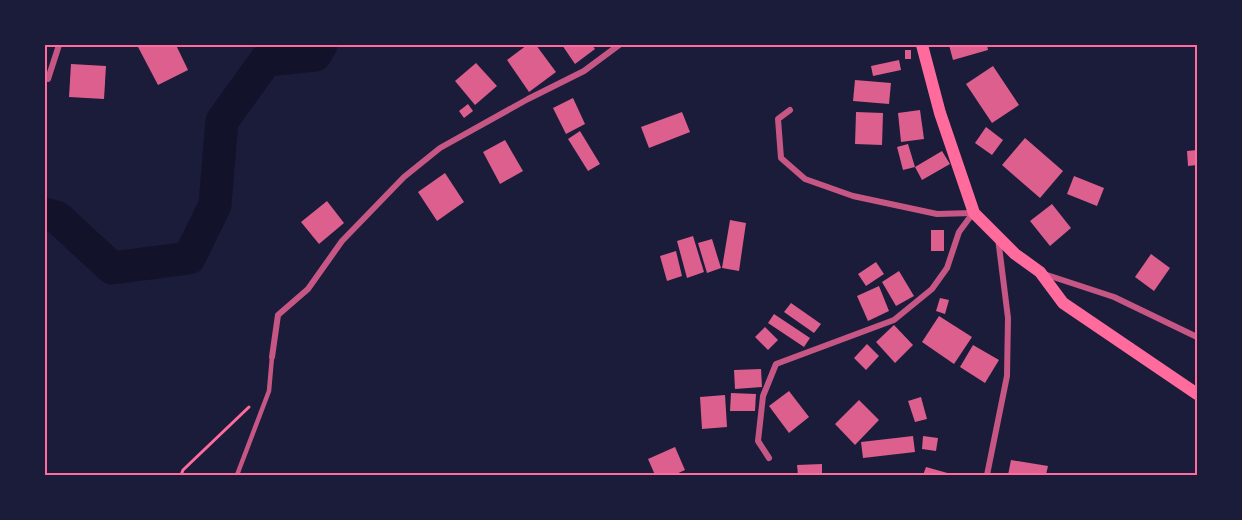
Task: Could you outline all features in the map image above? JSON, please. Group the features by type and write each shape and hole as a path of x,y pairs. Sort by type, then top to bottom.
{"main road":[{"path":"922,45 940,113 974,213 998,238 1040,272 1063,303 1197,394"}],"street":[{"path":"48,79 59,45"},
{"path":"272,357 278,315 308,289 342,241 404,177 440,148 584,71 620,45"},
{"path":"790,110 778,119 781,158 804,178 853,196 937,214 974,213"},
{"path":"769,458 759,441 763,396 776,364 894,320 932,289 947,268 959,232 974,213"},
{"path":"987,475 1007,376 1008,318 998,238"},
{"path":"1040,272 1114,297 1197,337"}],"lane":[{"path":"237,475 269,391 272,357"}],"path":[{"path":"181,475 183,470 224,430 269,391"}],"building":[{"path":"137,45 176,45 188,70 158,85"},
{"path":"527,45 536,45 556,72 529,92 507,60"},
{"path":"562,45 592,45 595,49 575,64"},
{"path":"949,45 987,45 988,50 953,60"},
{"path":"905,50 911,50 911,59 905,59"},
{"path":"899,60 901,70 873,76 871,66"},
{"path":"476,63 497,86 475,105 455,81"},
{"path":"71,64 106,66 104,99 69,97"},
{"path":"993,66 1019,105 992,123 966,84"},
{"path":"855,80 891,83 889,104 853,101"},
{"path":"573,98 585,124 566,134 553,108"},
{"path":"468,104 473,111 464,118 459,111"},
{"path":"920,110 924,139 901,142 898,113"},
{"path":"682,112 690,132 649,148 641,127"},
{"path":"856,112 883,113 882,145 855,144"},
{"path":"986,127 1003,140 992,155 975,143"},
{"path":"580,131 600,164 588,171 568,139"},
{"path":"1025,138 1063,171 1040,198 1002,165"},
{"path":"505,140 523,171 500,184 483,152"},
{"path":"908,144 915,167 903,170 897,147"},
{"path":"1197,150 1197,165 1188,166 1187,151"},
{"path":"942,151 950,164 922,180 915,167"},
{"path":"445,173 464,202 437,221 418,192"},
{"path":"1074,176 1104,188 1097,206 1067,194"},
{"path":"327,201 344,223 319,244 301,222"},
{"path":"1052,204 1071,228 1050,246 1030,221"},
{"path":"730,220 746,223 739,271 722,268"},
{"path":"931,230 944,230 944,251 931,251"},
{"path":"693,236 704,272 687,278 677,241"},
{"path":"712,239 721,268 707,273 698,243"},
{"path":"676,251 682,276 667,281 660,256"},
{"path":"1151,254 1170,268 1154,291 1135,277"},
{"path":"876,262 884,274 866,286 858,274"},
{"path":"899,271 914,296 896,306 882,282"},
{"path":"879,286 889,311 868,321 857,296"},
{"path":"940,298 949,300 945,314 936,311"},
{"path":"791,303 821,324 814,333 784,312"},
{"path":"774,314 810,338 804,347 768,323"},
{"path":"939,316 972,337 954,364 922,342"},
{"path":"894,325 913,345 895,363 876,342"},
{"path":"765,327 778,340 768,350 755,337"},
{"path":"867,344 879,356 866,370 854,358"},
{"path":"973,345 999,360 985,383 960,367"},
{"path":"761,369 762,387 735,389 734,370"},
{"path":"789,391 809,417 789,433 769,406"},
{"path":"731,393 756,394 755,411 730,411"},
{"path":"725,395 727,427 702,429 700,397"},
{"path":"921,397 927,419 915,422 908,401"},
{"path":"859,400 879,420 855,445 835,424"},
{"path":"913,436 915,452 863,458 861,442"},
{"path":"923,436 938,438 936,451 922,449"},
{"path":"675,447 685,470 674,475 655,475 648,459"},
{"path":"1011,460 1048,466 1046,475 1008,475"},
{"path":"822,464 822,475 798,475 797,465"},
{"path":"926,467 951,474 951,475 923,475"}],"waterway":[{"path":"45,214 58,218 112,268 189,258 215,205 222,121 266,60 315,55 321,45"}]}
